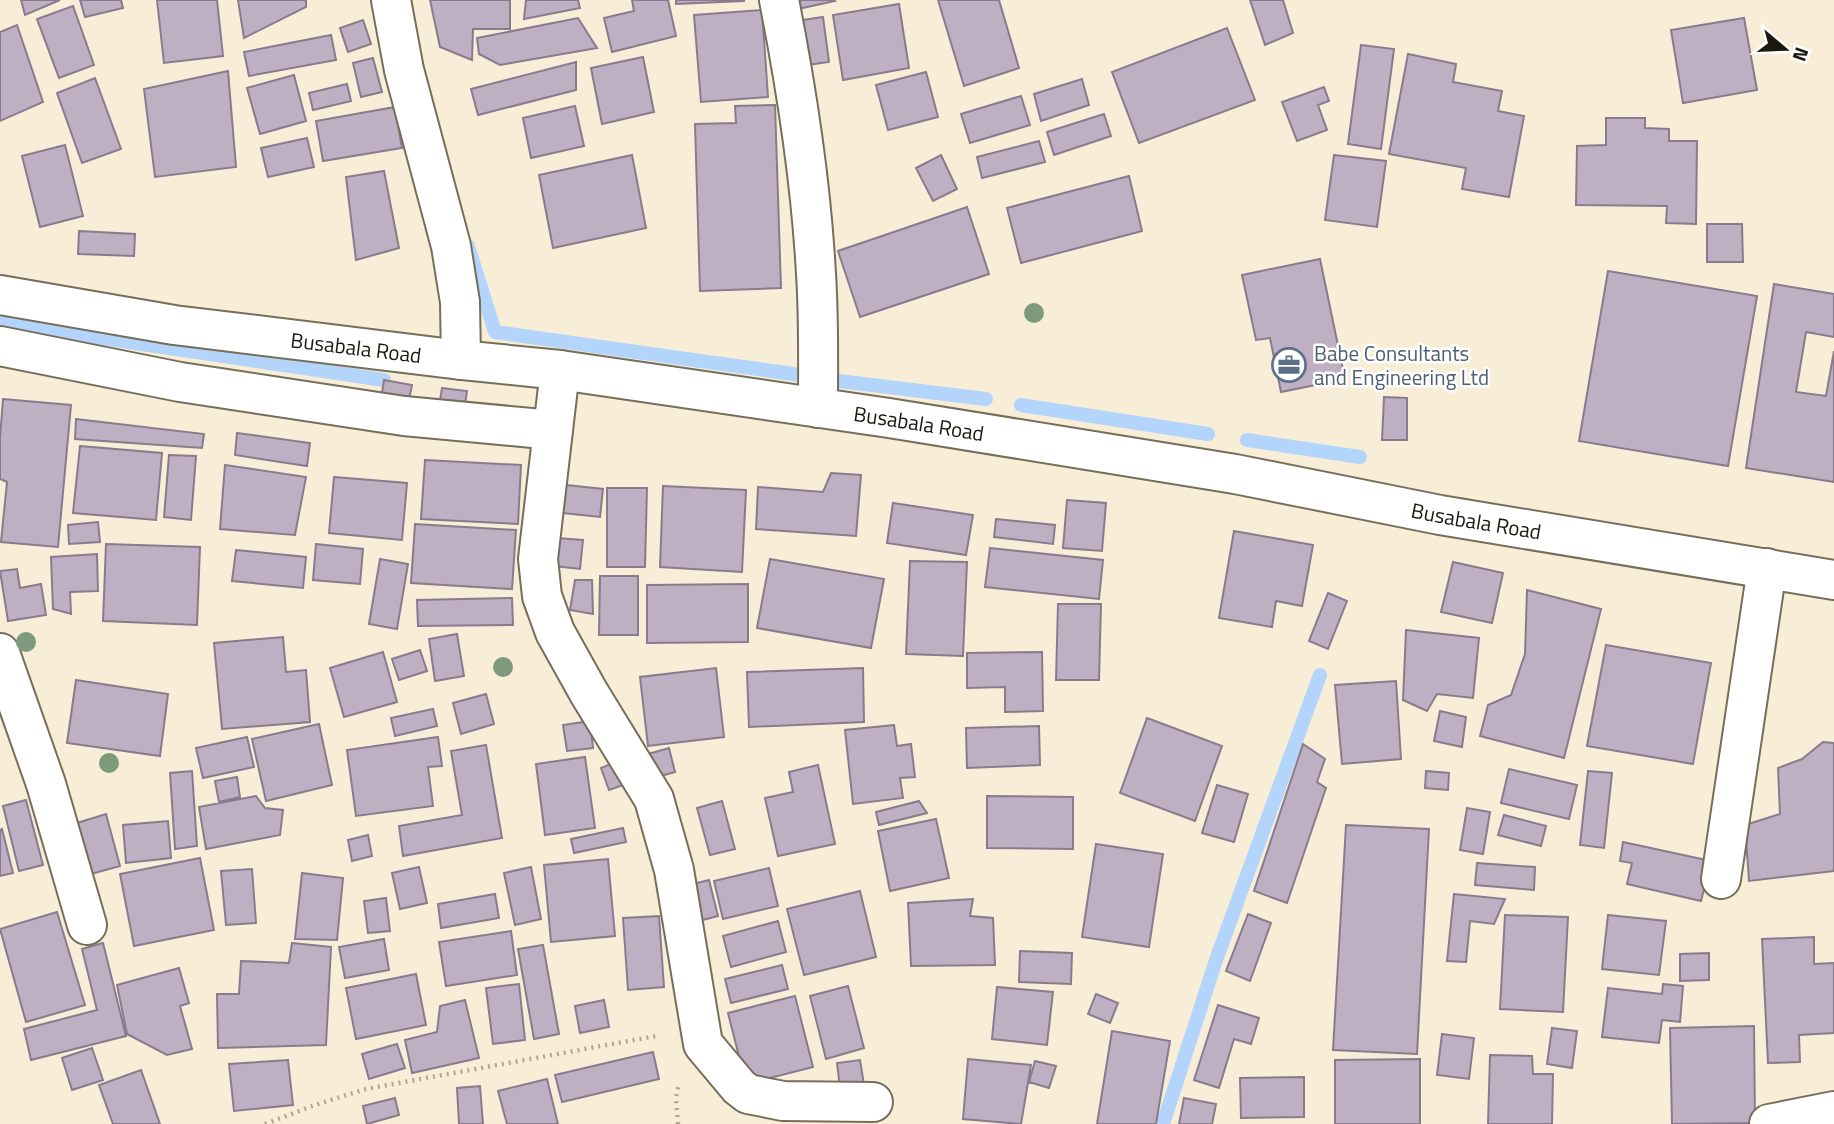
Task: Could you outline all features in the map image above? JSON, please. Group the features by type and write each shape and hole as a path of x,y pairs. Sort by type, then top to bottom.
{"street":[{"path":"391,0 404,70 451,246 460,302 461,360"},
{"path":"779,0 795,80 808,175 816,275 818,408"},
{"name":"Busabala Road","path":"0,295 174,325 560,370 818,408 1235,474 1440,514 1834,580"},
{"path":"0,346 180,382 404,416 553,430"},
{"path":"560,370 538,559 542,596 555,632 568,657 654,799 674,870 703,1044 748,1094 783,1101 873,1102"},
{"path":"1721,879 1767,568"},
{"path":"0,653 46,784 87,925"},
{"path":"1769,1124 1834,1111"}],"path":[{"path":"265,1124 366,1089 701,1025"}],"building":[{"path":"21,0 60,0 25,15"},
{"path":"80,0 121,0 123,8 85,17"},
{"path":"157,0 217,0 223,56 164,63"},
{"path":"238,0 306,0 306,7 244,38"},
{"path":"430,0 510,0 510,29 473,29 472,60 440,47"},
{"path":"526,0 578,0 580,8 524,19"},
{"path":"632,0 668,0 676,36 612,52 604,18 634,11"},
{"path":"676,0 744,0 744,1 676,4"},
{"path":"796,0 834,0 835,1 798,9"},
{"path":"938,0 999,0 1019,68 964,86"},
{"path":"1250,0 1283,0 1293,33 1265,45"},
{"path":"899,4 909,68 843,80 833,15"},
{"path":"73,6 94,65 59,78 37,19"},
{"path":"762,10 768,97 701,102 694,15"},
{"path":"823,17 829,62 807,65 802,20"},
{"path":"578,18 597,48 500,65 479,54 477,38"},
{"path":"1744,18 1757,90 1683,103 1671,30"},
{"path":"363,20 371,44 348,52 340,28"},
{"path":"17,25 43,102 0,121 0,32"},
{"path":"1227,28 1255,100 1139,143 1112,72"},
{"path":"331,35 336,60 249,76 244,52"},
{"path":"1361,45 1394,49 1381,149 1348,144"},
{"path":"1408,54 1456,64 1453,82 1502,91 1498,111 1524,116 1509,197 1462,189 1466,168 1389,154"},
{"path":"643,57 654,112 602,124 591,68"},
{"path":"373,58 382,92 361,97 353,63"},
{"path":"576,62 576,90 478,115 471,89"},
{"path":"228,71 236,167 155,177 144,89"},
{"path":"926,72 938,117 888,130 876,85"},
{"path":"294,75 306,121 260,134 247,88"},
{"path":"95,78 121,149 82,163 57,93"},
{"path":"1082,79 1089,105 1041,121 1034,94"},
{"path":"347,84 351,101 313,110 309,93"},
{"path":"1324,87 1329,101 1318,105 1327,130 1297,141 1282,102"},
{"path":"1021,96 1030,125 970,143 961,114"},
{"path":"775,105 781,288 700,291 695,124 736,123 735,106"},
{"path":"575,106 584,146 531,158 523,118"},
{"path":"395,107 402,148 323,161 316,121"},
{"path":"1104,114 1111,136 1054,155 1047,132"},
{"path":"1606,118 1645,118 1645,128 1669,129 1669,141 1697,141 1696,224 1666,223 1667,206 1576,205 1577,146 1606,145"},
{"path":"307,138 314,167 268,177 261,148"},
{"path":"1039,141 1045,162 982,178 977,157"},
{"path":"65,145 83,216 40,227 22,156"},
{"path":"632,155 646,228 553,248 539,175"},
{"path":"941,155 957,189 933,201 916,168"},
{"path":"1334,155 1386,161 1377,227 1325,220"},
{"path":"384,171 399,248 356,260 346,177"},
{"path":"1129,176 1142,231 1021,263 1007,208"},
{"path":"967,207 989,274 860,317 838,251"},
{"path":"1707,224 1742,224 1743,262 1707,262"},
{"path":"79,231 135,234 134,256 78,254"},
{"path":"1320,259 1345,379 1281,392 1270,338 1256,340 1242,275"},
{"path":"1608,271 1757,296 1728,466 1579,441"},
{"path":"1774,284 1834,294 1834,337 1806,332 1796,392 1826,396 1834,351 1834,482 1746,468"},
{"path":"384,380 412,385 408,404 381,399"},
{"path":"442,388 467,391 463,418 438,413"},
{"path":"1384,397 1407,398 1407,440 1382,440"},
{"path":"3,399 71,405 58,547 1,542 7,482 0,479"},
{"path":"76,419 204,434 202,448 75,439"},
{"path":"237,433 310,443 307,466 235,455"},
{"path":"80,446 162,453 156,520 73,513"},
{"path":"169,455 196,456 191,520 164,517"},
{"path":"425,460 521,465 518,524 421,519"},
{"path":"225,465 306,477 295,535 220,529"},
{"path":"831,473 861,475 856,536 756,529 758,487 823,492"},
{"path":"334,477 407,483 402,540 329,533"},
{"path":"566,485 603,489 600,517 563,513"},
{"path":"663,486 746,490 742,572 660,567"},
{"path":"607,488 647,488 645,567 607,567"},
{"path":"1067,500 1106,503 1102,551 1063,548"},
{"path":"893,503 973,515 966,555 887,543"},
{"path":"996,519 1055,525 1053,544 994,537"},
{"path":"98,522 100,542 69,544 68,525"},
{"path":"415,524 516,530 512,589 411,583"},
{"path":"1234,531 1313,545 1302,606 1276,601 1272,627 1219,618"},
{"path":"557,538 583,540 580,569 554,566"},
{"path":"106,544 200,547 197,625 103,621"},
{"path":"316,544 363,549 360,584 313,580"},
{"path":"990,548 1103,560 1099,599 985,587"},
{"path":"236,550 306,557 303,588 232,581"},
{"path":"97,554 98,591 70,592 71,614 53,609 51,557"},
{"path":"380,559 408,564 397,629 369,624"},
{"path":"770,559 884,579 871,648 757,628"},
{"path":"910,561 967,562 963,656 906,654"},
{"path":"1453,562 1503,573 1492,623 1441,612"},
{"path":"17,569 20,588 41,584 46,615 8,621 0,571"},
{"path":"600,576 638,576 638,635 599,635"},
{"path":"575,580 592,580 593,614 570,610"},
{"path":"748,584 748,642 647,643 647,585"},
{"path":"1527,590 1601,609 1564,758 1480,736 1488,705 1511,695 1525,654"},
{"path":"1328,593 1347,601 1328,649 1309,641"},
{"path":"512,598 513,625 418,626 417,600"},
{"path":"1058,604 1101,604 1099,680 1056,680"},
{"path":"1406,630 1479,638 1473,698 1437,694 1427,711 1403,700"},
{"path":"457,634 464,676 435,681 429,639"},
{"path":"283,637 286,672 306,670 310,722 222,729 214,643"},
{"path":"1606,645 1711,663 1693,764 1587,746"},
{"path":"420,650 427,671 399,680 392,659"},
{"path":"383,652 397,702 344,717 330,668"},
{"path":"1042,652 1043,711 1005,712 1005,687 967,688 967,653"},
{"path":"716,668 724,737 648,746 640,677"},
{"path":"863,668 864,722 749,727 747,672"},
{"path":"76,680 168,694 160,756 67,743"},
{"path":"1396,681 1401,759 1342,764 1335,685"},
{"path":"486,694 494,724 461,734 453,703"},
{"path":"433,709 437,726 395,736 391,718"},
{"path":"1440,711 1466,717 1462,747 1434,741"},
{"path":"1147,718 1222,746 1195,821 1120,793"},
{"path":"590,721 593,748 567,751 563,725"},
{"path":"319,724 332,785 266,801 252,739"},
{"path":"894,725 897,746 911,744 915,777 900,778 903,798 853,804 845,730"},
{"path":"1039,726 1040,765 967,768 966,728"},
{"path":"247,737 254,767 203,778 196,748"},
{"path":"438,737 442,766 428,767 433,806 356,816 347,750"},
{"path":"1823,742 1834,743 1834,871 1749,881 1745,825 1780,814 1778,768 1802,759"},
{"path":"1303,744 1325,759 1317,782 1326,788 1287,903 1254,891"},
{"path":"486,745 502,838 403,856 399,826 462,815 451,751"},
{"path":"669,748 675,772 647,780 641,756"},
{"path":"585,757 595,828 545,835 536,764"},
{"path":"620,760 629,783 609,790 601,768"},
{"path":"818,765 835,844 778,856 765,798 793,792 789,772"},
{"path":"1509,769 1577,785 1569,819 1501,803"},
{"path":"192,771 197,846 175,849 170,773"},
{"path":"1426,771 1449,773 1448,790 1425,788"},
{"path":"1588,771 1612,773 1604,848 1580,845"},
{"path":"237,777 240,797 219,802 215,781"},
{"path":"1217,785 1248,794 1234,842 1202,833"},
{"path":"256,796 265,808 283,810 280,835 206,849 199,807"},
{"path":"987,796 1073,797 1073,849 987,848"},
{"path":"26,800 43,865 19,871 3,806"},
{"path":"722,801 735,849 710,855 697,808"},
{"path":"919,801 927,813 879,825 876,812"},
{"path":"1467,808 1490,812 1483,854 1460,850"},
{"path":"106,814 120,866 91,874 77,823"},
{"path":"1504,815 1546,826 1541,846 1498,835"},
{"path":"936,819 949,878 890,891 878,831"},
{"path":"168,821 171,858 126,863 123,825"},
{"path":"1346,825 1429,829 1417,1054 1333,1050"},
{"path":"623,828 626,842 574,853 571,839"},
{"path":"2,829 13,873 0,876 0,830"},
{"path":"368,835 372,856 352,861 348,840"},
{"path":"1623,842 1711,861 1701,901 1627,884 1632,863 1620,861"},
{"path":"1096,844 1163,854 1149,947 1082,937"},
{"path":"200,858 214,930 134,946 120,874"},
{"path":"608,859 615,936 551,942 544,865"},
{"path":"1477,863 1535,867 1534,890 1475,885"},
{"path":"419,867 427,903 400,909 392,873"},
{"path":"531,867 541,919 515,925 504,873"},
{"path":"769,868 778,906 723,919 714,881"},
{"path":"252,869 256,923 226,925 221,871"},
{"path":"302,873 343,878 337,940 295,939"},
{"path":"709,880 718,916 699,921 689,885"},
{"path":"860,891 876,957 804,975 787,909"},
{"path":"495,894 499,918 441,928 438,904"},
{"path":"1454,894 1505,899 1494,924 1470,921 1466,962 1447,961"},
{"path":"386,898 390,931 368,933 364,901"},
{"path":"973,899 970,916 993,918 995,965 911,966 908,903"},
{"path":"57,912 85,1005 26,1022 0,929"},
{"path":"1248,914 1271,923 1250,981 1226,971"},
{"path":"1505,915 1568,917 1563,1012 1500,1009"},
{"path":"1608,915 1666,921 1659,975 1602,969"},
{"path":"659,916 664,987 628,990 623,918"},
{"path":"778,921 786,952 731,967 723,936"},
{"path":"511,931 517,975 446,986 439,942"},
{"path":"1814,937 1814,964 1834,963 1834,1033 1799,1035 1800,1062 1768,1063 1762,939"},
{"path":"384,939 389,970 345,978 339,947"},
{"path":"103,943 126,1036 31,1060 24,1029 97,1010 82,949"},
{"path":"292,943 331,947 326,1045 218,1048 217,994 239,994 241,961 289,963"},
{"path":"543,945 559,1034 534,1039 518,949"},
{"path":"1020,951 1072,953 1071,984 1019,982"},
{"path":"1709,953 1709,980 1680,981 1680,954"},
{"path":"782,965 788,989 731,1003 725,979"},
{"path":"179,968 189,1003 180,1006 192,1049 167,1055 127,1034 117,985"},
{"path":"416,974 426,1025 356,1039 346,988"},
{"path":"519,984 525,1040 493,1044 486,988"},
{"path":"1663,984 1683,986 1680,1022 1662,1020 1659,1043 1602,1037 1608,988 1662,994"},
{"path":"848,986 864,1048 826,1059 810,996"},
{"path":"997,987 1053,992 1047,1045 992,1039"},
{"path":"1096,994 1118,1003 1110,1023 1088,1014"},
{"path":"795,996 813,1067 746,1084 728,1013"},
{"path":"465,1000 479,1058 412,1073 405,1040 437,1032 440,1006"},
{"path":"604,1000 609,1027 580,1033 575,1006"},
{"path":"1218,1005 1259,1018 1251,1044 1234,1039 1219,1088 1194,1080"},
{"path":"1754,1026 1755,1123 1672,1124 1670,1028"},
{"path":"1552,1028 1577,1031 1572,1068 1547,1064"},
{"path":"1112,1031 1170,1041 1156,1124 1097,1124"},
{"path":"1442,1034 1474,1038 1469,1079 1437,1075"},
{"path":"397,1044 405,1068 369,1079 362,1054"},
{"path":"92,1048 103,1080 72,1090 62,1058"},
{"path":"653,1052 659,1079 562,1102 555,1075"},
{"path":"1490,1055 1532,1056 1533,1074 1553,1074 1552,1124 1488,1124"},
{"path":"968,1059 1031,1065 1021,1124 963,1119"},
{"path":"1420,1059 1420,1124 1335,1124 1335,1060"},
{"path":"288,1060 293,1105 234,1111 229,1064"},
{"path":"860,1060 864,1085 840,1088 837,1063"},
{"path":"1035,1061 1056,1066 1049,1088 1029,1082"},
{"path":"141,1070 160,1124 113,1124 99,1085"},
{"path":"1304,1077 1304,1117 1241,1118 1240,1078"},
{"path":"547,1079 558,1124 507,1124 498,1091"},
{"path":"480,1086 483,1124 459,1124 457,1088"},
{"path":"395,1098 399,1115 367,1124 363,1106"},
{"path":"1184,1098 1216,1104 1212,1124 1179,1124"}],"waterway":[{"path":"468,246 495,332 800,375"},
{"path":"0,323 384,380"},
{"path":"831,380 986,399"},
{"path":"1021,405 1208,434"},
{"path":"1247,440 1360,457"},
{"path":"1163,1124 1216,960 1320,675"}],"place":[{"name":"Babe Consultants and Engineering Ltd","path":"1289,365"}]}
